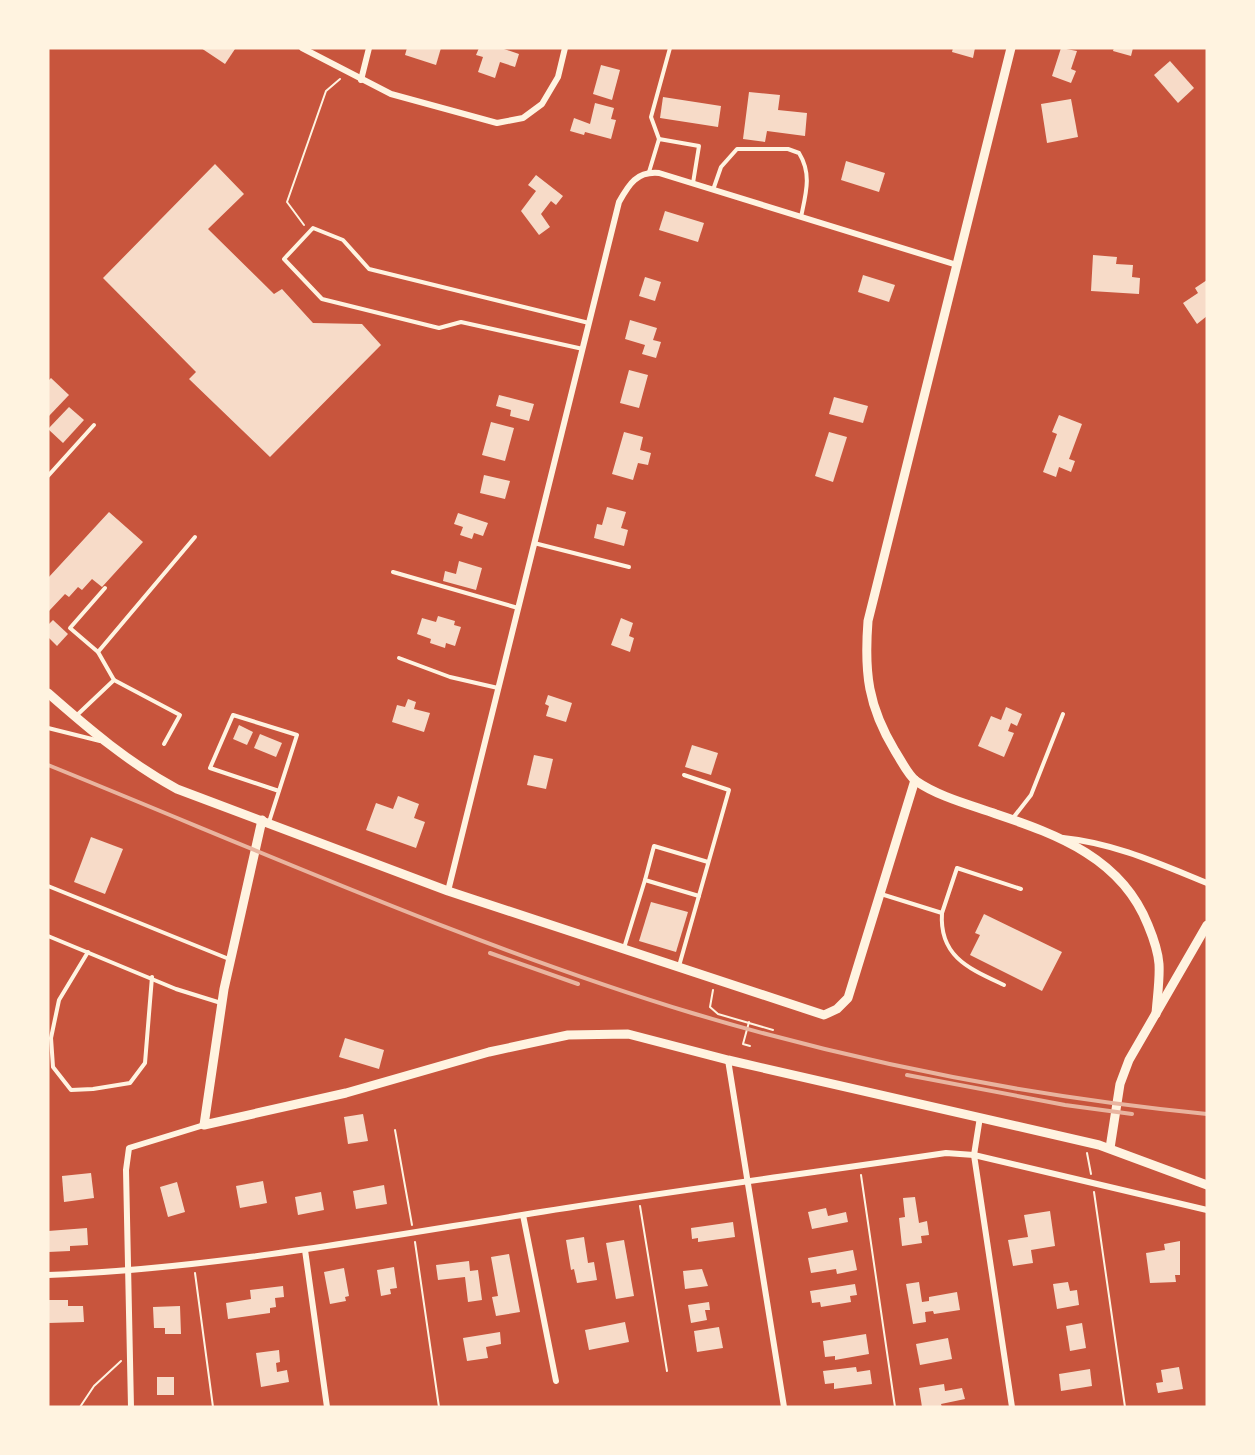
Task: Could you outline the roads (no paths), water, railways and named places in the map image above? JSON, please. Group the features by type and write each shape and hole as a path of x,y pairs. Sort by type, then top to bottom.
{"street":[{"path":"302,48 391,94 497,123 511,122 534,113 552,92 565,48"},
{"path":"361,80 369,48"},
{"path":"1011,48 868,621 865,662 872,702 881,728 915,780 957,800 1063,838 1097,858 1120,879 1141,907 1159,964 1156,1014"},
{"path":"448,891 619,202 629,184 649,172 957,265"},
{"path":"48,693 104,742 150,774 177,789 448,891 824,1015 837,1010 848,998 915,780"},
{"path":"204,1125 230,959 265,821"},
{"path":"1063,838 1088,840 1121,849 1207,883"},
{"path":"1110,1148 1120,1084 1129,1060 1207,925"},
{"path":"131,1407 126,1170 129,1149 204,1125 346,1093 489,1052 568,1035 628,1034 728,1060 981,1116 1110,1148 1207,1185"},
{"path":"728,1060 745,1182 770,1313 784,1407"},
{"path":"981,1116 974,1155 1012,1407"},
{"path":"48,1275 127,1272 305,1250 639,1197 946,1153 974,1155 1093,1181 1207,1210"},
{"path":"523,1215 556,1381"},
{"path":"305,1250 327,1407"}],"lane":[{"path":"649,172 659,139 651,117 670,48"},
{"path":"659,139 699,146 693,184"},
{"path":"713,190 721,167 736,149 788,149 800,153 807,165 808,182 801,217"},
{"path":"583,349 461,322 439,328 322,299 284,259 313,228 343,240 369,269 589,323"},
{"path":"48,476 94,425"},
{"path":"98,652 195,537"},
{"path":"534,543 629,567"},
{"path":"393,572 519,609"},
{"path":"105,588 70,628 98,652 114,680 180,716 164,744"},
{"path":"399,658 450,677 499,688"},
{"path":"75,717 114,680"},
{"path":"1012,819 1031,795 1063,714"},
{"path":"265,821 279,791 297,735 232,715 210,768 279,791"},
{"path":"48,728 104,742"},
{"path":"678,968 729,790 684,775"},
{"path":"623,950 654,846 708,862"},
{"path":"1004,985 969,968 954,956 946,944 941,929 942,913 957,868 1021,889"},
{"path":"645,880 699,896"},
{"path":"48,886 230,959"},
{"path":"880,894 942,913"},
{"path":"48,936 176,989 222,1003"},
{"path":"88,952 59,1000 51,1038 53,1067 71,1090 130,1083 145,1063 152,978"}],"railway":[{"path":"48,765 448,928 610,987 692,1013 819,1047 947,1076 1077,1098 1207,1114"},
{"path":"490,953 578,984"},
{"path":"907,1075 1065,1105 1132,1114"}]}
